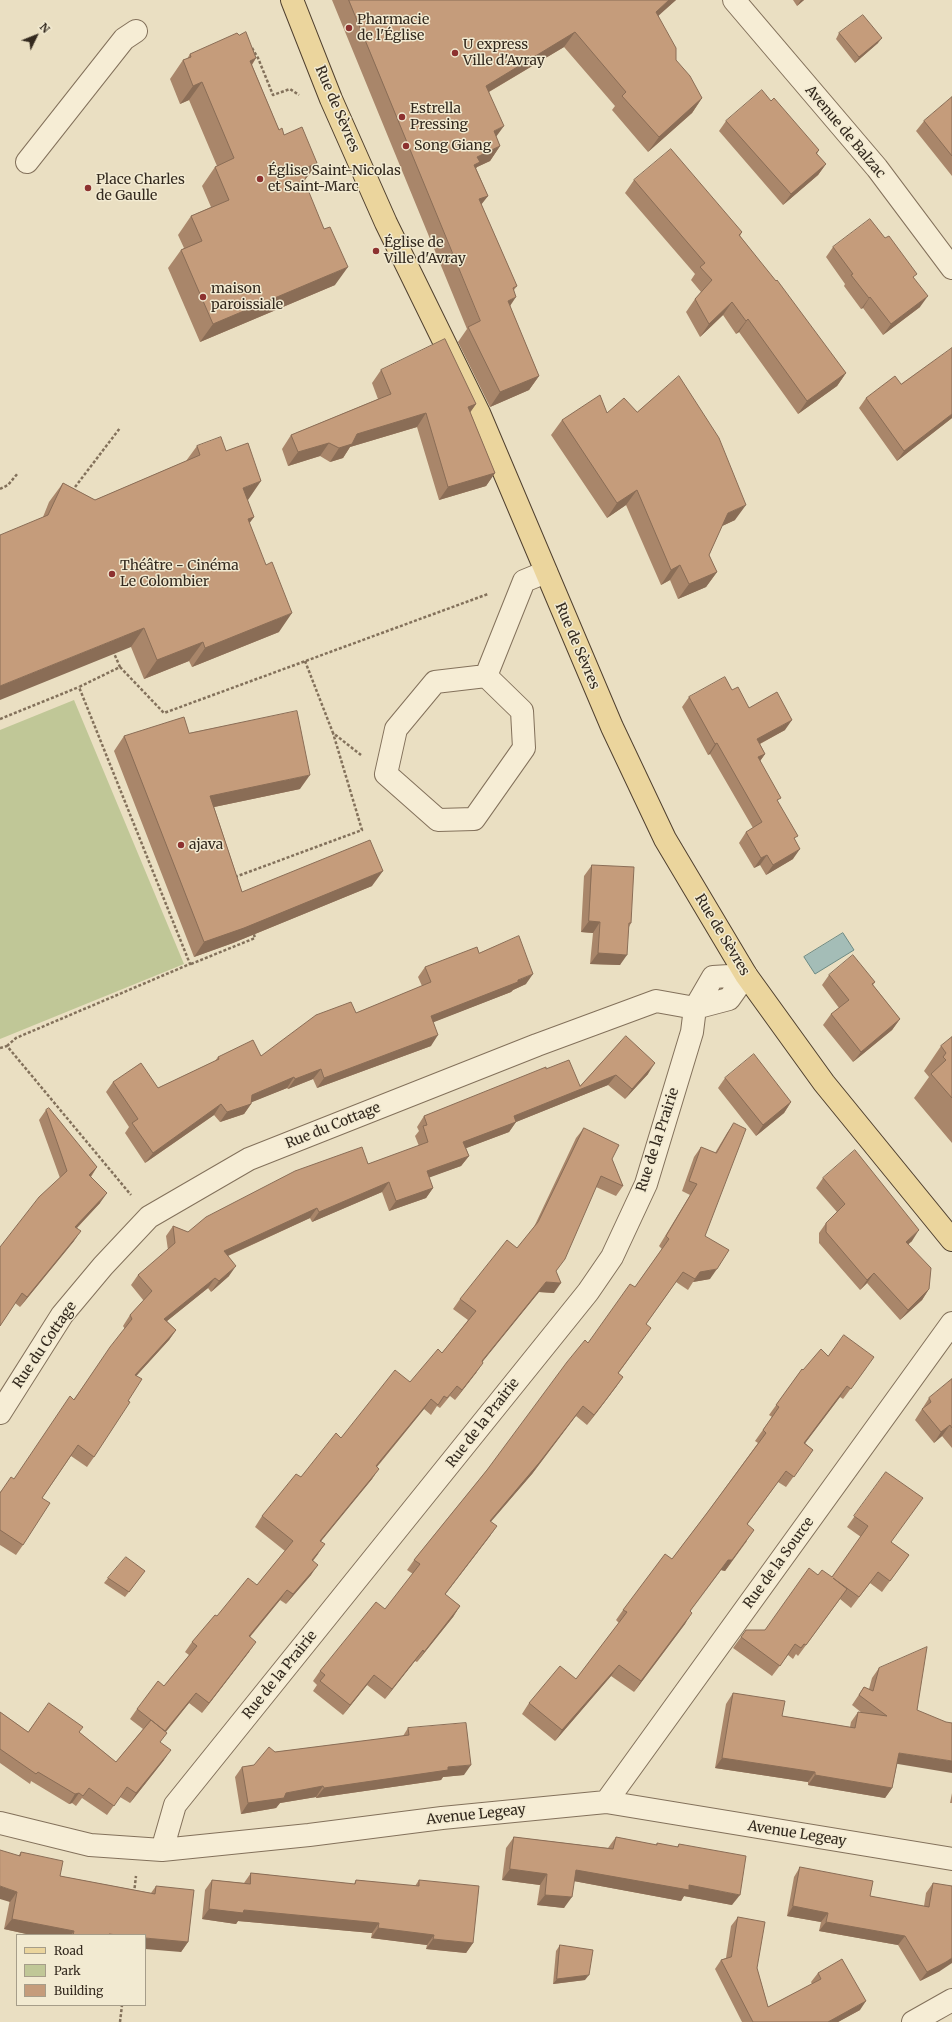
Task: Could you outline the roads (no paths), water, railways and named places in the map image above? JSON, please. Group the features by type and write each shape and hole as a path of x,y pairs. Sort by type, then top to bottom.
{"main road":[{"name":"Rue de Sèvres","path":"292,0 331,99 386,223 478,413 612,727 665,839 746,975 824,1083 952,1240"}],"street":[{"name":"Avenue de Balzac","path":"734,0 877,168 952,268"},
{"path":"27,162 124,39 136,32"},
{"path":"486,676 524,581 546,572"},
{"path":"486,676 522,711 524,748 474,820 438,820 386,774 396,729 435,682 486,676"},
{"path":"695,1008 713,976 746,975"},
{"name":"Rue du Cottage","path":"0,1414 62,1315 103,1266 149,1216 249,1159 537,1045 656,1001 695,1008"},
{"name":"Rue de la Prairie","path":"162,1850 175,1805 588,1292 612,1257 646,1184 692,1032 695,1008"},
{"name":"Rue de la Source","path":"606,1802 952,1323"},
{"name":"Avenue Legeay","path":"0,1823 90,1845 162,1850 309,1835 442,1818 606,1802 952,1859"},
{"path":"913,2022 952,2000"}],"water":[{"path":"843,933 854,950 815,974 804,957"}],"place":[{"name":"Pharmacie de l'Église","path":"349,28"},
{"name":"U express Ville d'Avray","path":"455,53"},
{"name":"Estrella Pressing","path":"402,117"},
{"name":"Song Giang","path":"406,146"},
{"name":"Église Saint-Nicolas et Saint-Marc","path":"260,179"},
{"name":"Place Charles de Gaulle","path":"88,188"},
{"name":"Église de Ville d'Avray","path":"376,251"},
{"name":"maison paroissiale","path":"203,297"},
{"name":"Théâtre - Cinéma Le Colombier","path":"112,574"},
{"name":"ajava","path":"181,845"}]}
